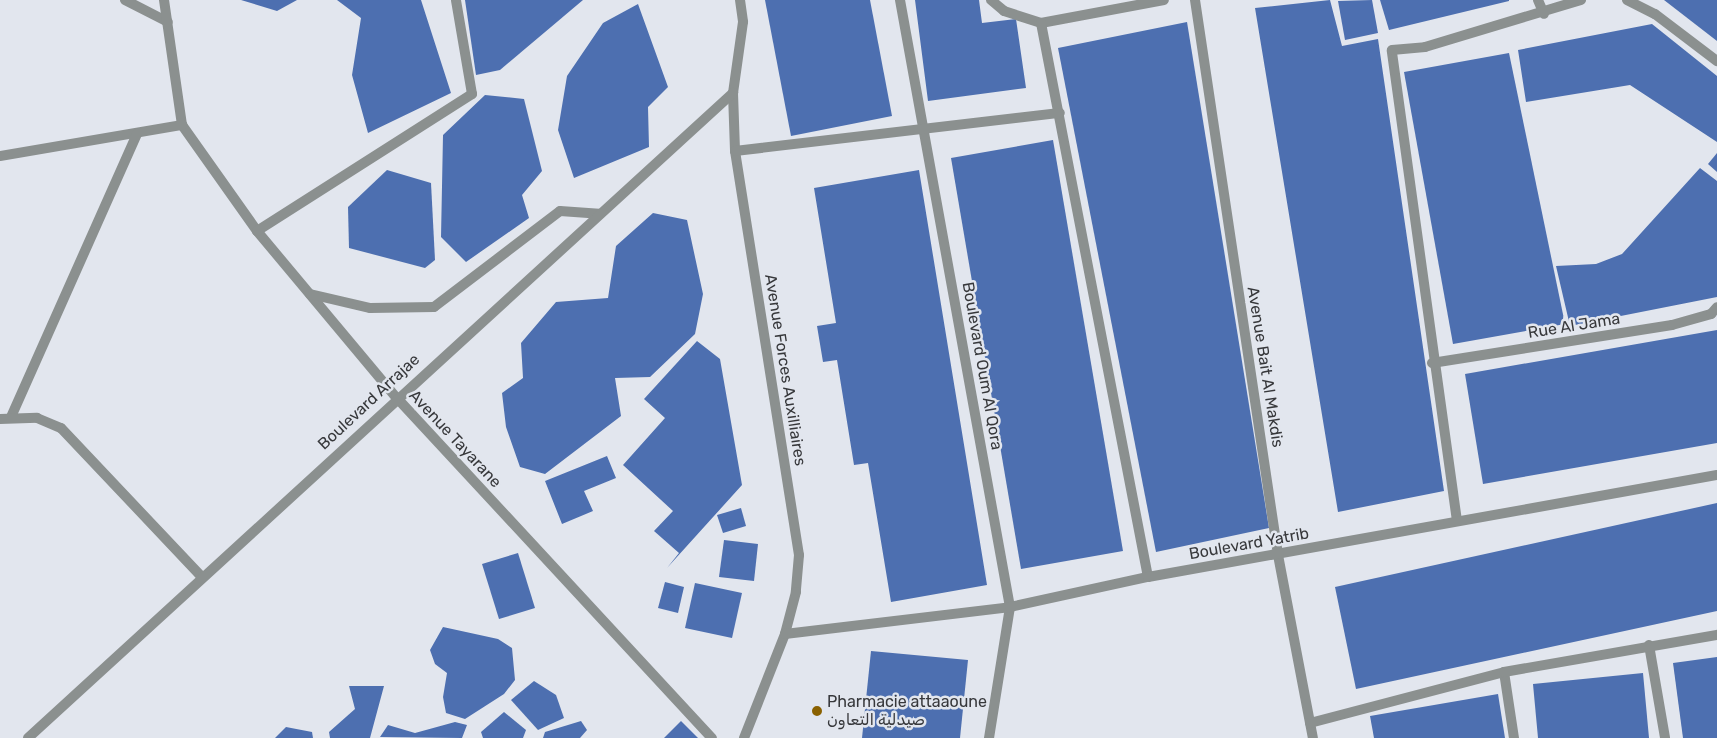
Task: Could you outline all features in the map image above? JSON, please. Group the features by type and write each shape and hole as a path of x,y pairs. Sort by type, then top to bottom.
{"street":[{"path":"125,0 168,22"},
{"name":"Avenue Tayarane","path":"164,0 182,125 257,231 396,397 712,738"},
{"path":"257,231 472,94 456,0"},
{"name":"Avenue Forces Auxilliaires","path":"740,0 742,54 734,93 735,151 798,555 796,592 785,634 744,738"},
{"name":"Boulevard Oum Al Qora","path":"900,0 1010,606 989,738"},
{"path":"991,0 1004,11 1041,23 1164,0"},
{"name":"Avenue Bait Al Makdis","path":"1195,0 1278,555 1313,738"},
{"path":"1538,0 1544,14"},
{"path":"1457,521 1432,363 1392,50 1425,47 1544,14 1581,0"},
{"path":"1627,0 1655,14 1717,61"},
{"path":"1041,23 1060,113 1148,577"},
{"name":"Boulevard Arrajae","path":"28,738 396,397 734,93"},
{"path":"735,151 1060,113"},
{"path":"0,156 182,125"},
{"path":"11,417 137,134"},
{"path":"310,294 370,308 434,307 560,211 599,214"},
{"name":"Rue Al Jama","path":"1432,363 1672,325 1711,314 1717,307"},
{"path":"0,419 11,417 37,418 60,428 202,577"},
{"name":"Boulevard Yatrib","path":"785,634 1010,606 1148,577 1717,475"},
{"path":"1310,723 1504,672 1649,645 1717,635"},
{"path":"1649,645 1665,738"},
{"path":"1504,672 1514,738"}],"building":[{"path":"241,0 297,0 277,11"},
{"path":"337,0 421,0 451,93 368,133 352,75 361,18"},
{"path":"465,0 583,0 500,70 476,75"},
{"path":"765,0 870,0 892,116 791,136"},
{"path":"915,0 979,0 982,23 1016,19 1026,88 928,101"},
{"path":"1330,0 1342,46 1378,39 1444,491 1338,512 1255,8"},
{"path":"1372,0 1378,33 1345,40 1338,1"},
{"path":"1380,0 1509,0 1509,1 1389,30"},
{"path":"1664,0 1717,0 1717,41"},
{"path":"638,4 668,87 648,107 649,147 574,178 558,130 567,76 603,23"},
{"path":"1187,22 1269,528 1156,552 1058,48"},
{"path":"1652,24 1717,76 1717,142 1630,85 1526,102 1518,50"},
{"path":"1509,53 1565,324 1453,344 1404,72"},
{"path":"485,95 524,99 542,171 522,195 529,218 466,262 441,237 443,135"},
{"path":"1053,140 1123,551 1021,569 951,158"},
{"path":"1717,153 1717,172 1708,164"},
{"path":"1700,168 1717,181 1717,297 1570,326 1556,266 1596,264 1622,254"},
{"path":"387,170 431,183 435,260 425,268 349,248 348,207"},
{"path":"919,170 987,585 891,602 868,463 854,465 837,360 823,362 817,326 836,323 814,188"},
{"path":"653,213 687,220 703,294 695,334 650,377 615,378 621,416 545,474 520,467 506,427 502,393 523,378 521,343 556,302 608,298 616,246"},
{"path":"1717,330 1717,443 1483,484 1465,374"},
{"path":"697,341 720,359 742,485 667,568 679,553 654,531 673,511 623,465 665,418 644,399"},
{"path":"607,456 616,478 584,491 593,511 562,524 545,481"},
{"path":"1717,503 1717,611 1356,689 1335,587"},
{"path":"741,508 746,526 723,533 717,515"},
{"path":"724,540 758,544 754,581 719,577"},
{"path":"518,553 535,608 499,619 482,564"},
{"path":"665,582 684,587 678,613 658,608"},
{"path":"695,583 742,593 732,638 685,628"},
{"path":"443,627 498,639 512,648 515,680 504,694 465,719 446,713 443,697 447,673 435,664 430,650"},
{"path":"871,651 968,660 960,738 862,738"},
{"path":"1717,657 1717,738 1683,738 1673,663"},
{"path":"1643,673 1649,738 1538,738 1533,684"},
{"path":"534,681 556,695 564,718 538,730 511,700"},
{"path":"349,686 384,686 370,738 330,738 329,732 355,709"},
{"path":"1498,694 1505,738 1374,738 1370,716"},
{"path":"504,712 526,730 523,738 483,738 481,732"},
{"path":"581,721 587,730 580,738 543,738 545,732"},
{"path":"681,721 698,738 664,738"},
{"path":"455,722 467,725 462,738 380,737 388,725 415,733"},
{"path":"286,727 312,732 313,738 275,738"}],"place":[{"name":"Pharmacie attaaoune صيدلية التعاون","path":"817,711"}]}
